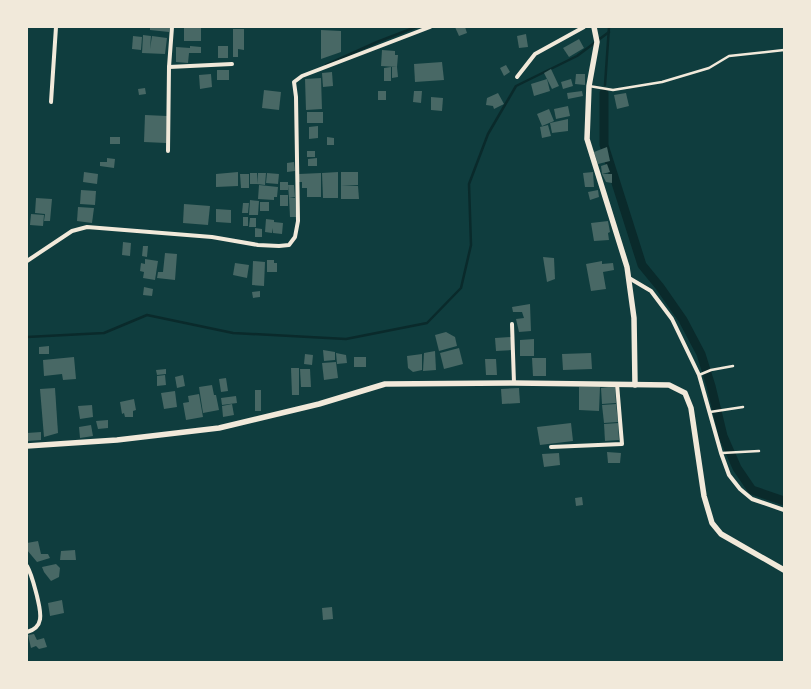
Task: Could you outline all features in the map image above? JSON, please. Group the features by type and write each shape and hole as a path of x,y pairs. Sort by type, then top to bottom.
{"street":[{"path":"51,102 56,27"},
{"path":"168,151 169,67 172,27"},
{"path":"27,261 72,231 87,227 212,237 258,245 279,246 288,244 296,237 298,221 296,98 294,82 302,76 430,27"},
{"path":"518,77 534,54 584,27"},
{"path":"594,27 597,42 589,86 587,139 627,267 634,318 635,385"},
{"path":"169,67 232,64"},
{"path":"629,278 651,291 672,319 701,374 729,475 740,489 752,499 784,510"},
{"path":"512,324 514,383"},
{"path":"27,446 117,440 219,428 318,404 385,384 514,383 669,385 685,393 691,408 704,496 712,523 721,534 784,570"},
{"path":"550,447 622,444 617,384"},
{"path":"27,566 32,576 41,614 39,625 34,630 27,632"}],"lane":[{"path":"589,86 612,90 662,82 709,68 729,56 784,50"},
{"path":"701,374 711,370 733,366"},
{"path":"711,411 743,407"},
{"path":"723,453 759,451"}],"building":[{"path":"150,27 170,27 169,32 150,30"},
{"path":"184,27 201,27 201,41 184,41"},
{"path":"455,27 465,27 467,33 459,36"},
{"path":"233,29 244,29 244,50 238,49 238,57 233,57"},
{"path":"321,30 341,31 341,52 321,59"},
{"path":"526,34 528,47 519,48 517,36"},
{"path":"143,35 151,36 150,49 152,36 167,38 165,54 142,53"},
{"path":"133,36 142,37 141,50 132,49"},
{"path":"579,39 584,48 569,57 563,48"},
{"path":"190,46 201,47 201,53 189,53 188,63 176,62 176,47 190,48"},
{"path":"218,46 228,46 228,58 218,58"},
{"path":"382,50 395,51 395,55 398,55 397,67 381,66"},
{"path":"442,62 444,80 415,82 414,64"},
{"path":"506,65 510,72 504,76 500,68"},
{"path":"391,67 391,81 384,81 384,68"},
{"path":"392,67 397,67 398,77 392,78"},
{"path":"551,69 559,86 552,89 544,73"},
{"path":"217,70 229,70 229,80 217,80"},
{"path":"332,72 333,86 323,87 322,73"},
{"path":"211,74 212,87 200,89 199,75"},
{"path":"576,74 585,74 585,85 575,84"},
{"path":"321,78 322,109 306,110 305,79"},
{"path":"547,79 550,91 534,96 531,84"},
{"path":"571,79 573,86 563,89 561,82"},
{"path":"145,88 146,94 139,95 138,89"},
{"path":"264,90 281,92 279,110 262,108"},
{"path":"378,91 386,91 386,100 378,100"},
{"path":"414,91 422,91 421,103 413,102"},
{"path":"582,91 583,96 568,99 567,93"},
{"path":"498,93 504,104 494,109 493,106 486,105 487,98"},
{"path":"626,93 629,106 617,109 614,95"},
{"path":"431,97 443,98 442,111 431,110"},
{"path":"568,106 570,116 556,119 554,109"},
{"path":"549,109 554,121 542,126 537,114"},
{"path":"307,112 323,112 323,123 307,123"},
{"path":"145,115 167,116 166,143 144,142"},
{"path":"568,119 568,131 552,133 550,123"},
{"path":"548,125 551,136 542,138 540,127"},
{"path":"318,126 318,138 309,139 309,127"},
{"path":"110,137 120,137 120,144 110,144"},
{"path":"327,137 334,138 334,145 327,145"},
{"path":"607,147 610,161 598,164 594,152"},
{"path":"307,151 315,151 315,157 307,157"},
{"path":"107,158 115,159 114,168 100,166 100,162 107,162"},
{"path":"317,158 317,166 308,166 308,159"},
{"path":"294,162 295,171 287,172 287,163"},
{"path":"607,164 610,172 602,174 601,166"},
{"path":"84,172 98,174 97,184 83,182"},
{"path":"238,172 238,186 216,187 216,174"},
{"path":"338,172 338,198 323,198 322,173"},
{"path":"341,172 358,172 358,185 341,186"},
{"path":"593,172 594,187 585,187 583,173"},
{"path":"250,173 257,173 257,184 250,184"},
{"path":"258,173 266,173 265,185 257,184"},
{"path":"267,173 279,174 278,184 266,183"},
{"path":"321,173 321,197 307,197 307,188 302,188 302,182 299,182 299,174"},
{"path":"240,174 249,174 249,188 241,188"},
{"path":"602,174 612,174 612,183 606,182"},
{"path":"280,182 288,182 288,190 280,190"},
{"path":"259,185 278,187 277,197 274,197 274,200 258,199"},
{"path":"288,185 294,185 295,197 289,198"},
{"path":"341,186 358,186 359,199 341,199"},
{"path":"81,190 96,191 95,205 80,204"},
{"path":"598,190 599,197 590,200 588,192"},
{"path":"280,195 288,195 288,206 280,206"},
{"path":"36,198 52,199 50,221 44,221 45,214 35,213"},
{"path":"289,198 295,198 296,217 290,217"},
{"path":"250,200 259,201 258,215 249,215"},
{"path":"260,202 269,202 269,211 260,211"},
{"path":"243,203 249,203 248,213 242,213"},
{"path":"184,204 210,206 208,225 183,223"},
{"path":"78,207 94,208 92,223 77,221"},
{"path":"216,209 231,210 231,223 216,222"},
{"path":"31,214 44,215 43,226 30,225"},
{"path":"243,217 248,217 248,226 243,226"},
{"path":"250,218 256,218 256,227 249,227"},
{"path":"266,219 283,223 282,234 273,233 273,228 272,233 265,232"},
{"path":"608,221 610,232 608,233 609,240 594,241 591,223"},
{"path":"255,228 262,229 262,237 255,237"},
{"path":"123,242 131,243 130,256 122,255"},
{"path":"143,246 148,246 147,257 142,256"},
{"path":"165,253 177,254 175,280 157,278 158,272 163,272"},
{"path":"543,257 554,258 555,279 547,282"},
{"path":"145,259 158,261 155,280 143,278 144,272 140,271 141,263 145,264"},
{"path":"267,260 274,260 274,263 277,263 277,272 267,272"},
{"path":"253,261 265,262 264,286 252,285"},
{"path":"602,261 602,264 613,263 614,270 603,272 606,289 591,291 586,264"},
{"path":"235,263 249,265 247,278 233,275"},
{"path":"144,287 153,289 152,296 143,295"},
{"path":"260,291 260,297 253,298 252,292"},
{"path":"530,304 531,331 519,332 516,319 524,318 522,312 513,312 512,307"},
{"path":"446,332 455,337 457,346 439,351 435,335"},
{"path":"511,337 512,350 496,351 495,338"},
{"path":"534,339 534,356 520,356 520,340"},
{"path":"49,346 49,354 39,354 39,347"},
{"path":"459,348 463,364 444,369 440,353"},
{"path":"323,350 335,352 335,360 324,361"},
{"path":"435,351 436,370 423,371 424,353"},
{"path":"336,353 346,355 347,363 337,364"},
{"path":"591,353 592,369 563,370 562,354"},
{"path":"305,354 313,355 312,365 304,364"},
{"path":"422,354 422,370 413,372 408,368 407,356"},
{"path":"74,357 76,379 63,380 62,374 44,376 43,360"},
{"path":"354,357 366,357 366,367 354,367"},
{"path":"532,358 546,358 546,376 533,376"},
{"path":"485,359 496,359 497,375 486,375"},
{"path":"336,362 338,378 324,380 322,363"},
{"path":"291,368 299,368 299,395 292,395"},
{"path":"166,369 166,374 157,375 156,370"},
{"path":"300,369 310,369 311,387 301,387"},
{"path":"165,375 166,385 157,386 157,376"},
{"path":"183,375 185,386 177,388 175,377"},
{"path":"226,378 228,391 221,392 219,379"},
{"path":"212,385 219,410 203,413 199,387"},
{"path":"615,386 616,403 602,404 601,388"},
{"path":"579,387 600,387 599,411 579,410"},
{"path":"55,388 58,433 44,437 40,389"},
{"path":"519,388 520,403 502,404 501,389"},
{"path":"255,390 261,390 261,411 255,411"},
{"path":"175,391 177,407 164,409 161,393"},
{"path":"199,394 203,417 186,420 183,403 189,402 188,396"},
{"path":"236,396 237,403 222,405 221,398"},
{"path":"134,399 136,410 133,411 133,417 125,417 124,413 122,414 120,402"},
{"path":"232,404 234,415 223,417 222,406"},
{"path":"616,404 618,422 604,423 602,405"},
{"path":"92,405 93,417 80,419 78,406"},
{"path":"108,420 108,428 98,429 96,421"},
{"path":"571,423 573,441 540,445 537,427"},
{"path":"618,423 619,440 605,441 604,424"},
{"path":"91,425 93,436 80,438 79,427"},
{"path":"41,432 41,440 27,441 27,433"},
{"path":"607,452 621,453 620,463 608,463"},
{"path":"559,453 560,465 544,467 542,454"},
{"path":"582,497 583,505 576,506 575,498"},
{"path":"38,541 41,554 48,554 50,558 37,562 27,550 27,543"},
{"path":"75,550 76,560 60,560 61,551"},
{"path":"56,564 60,568 59,577 51,581 42,567"},
{"path":"62,600 64,613 50,616 48,603"},
{"path":"332,607 333,619 323,620 322,608"},
{"path":"34,634 37,640 44,638 47,647 39,649 36,646 31,648 28,635"}],"waterway":[{"path":"326,65 377,42 416,27"},
{"path":"605,85 609,27"},
{"path":"27,337 104,333 147,315 233,333 346,339 427,323 461,288 471,245 469,184 488,134 516,86 577,56 609,32"},
{"path":"604,93 604,145 642,265 660,287 683,320 701,354 711,386 723,436 737,468 752,490 784,501"}]}
